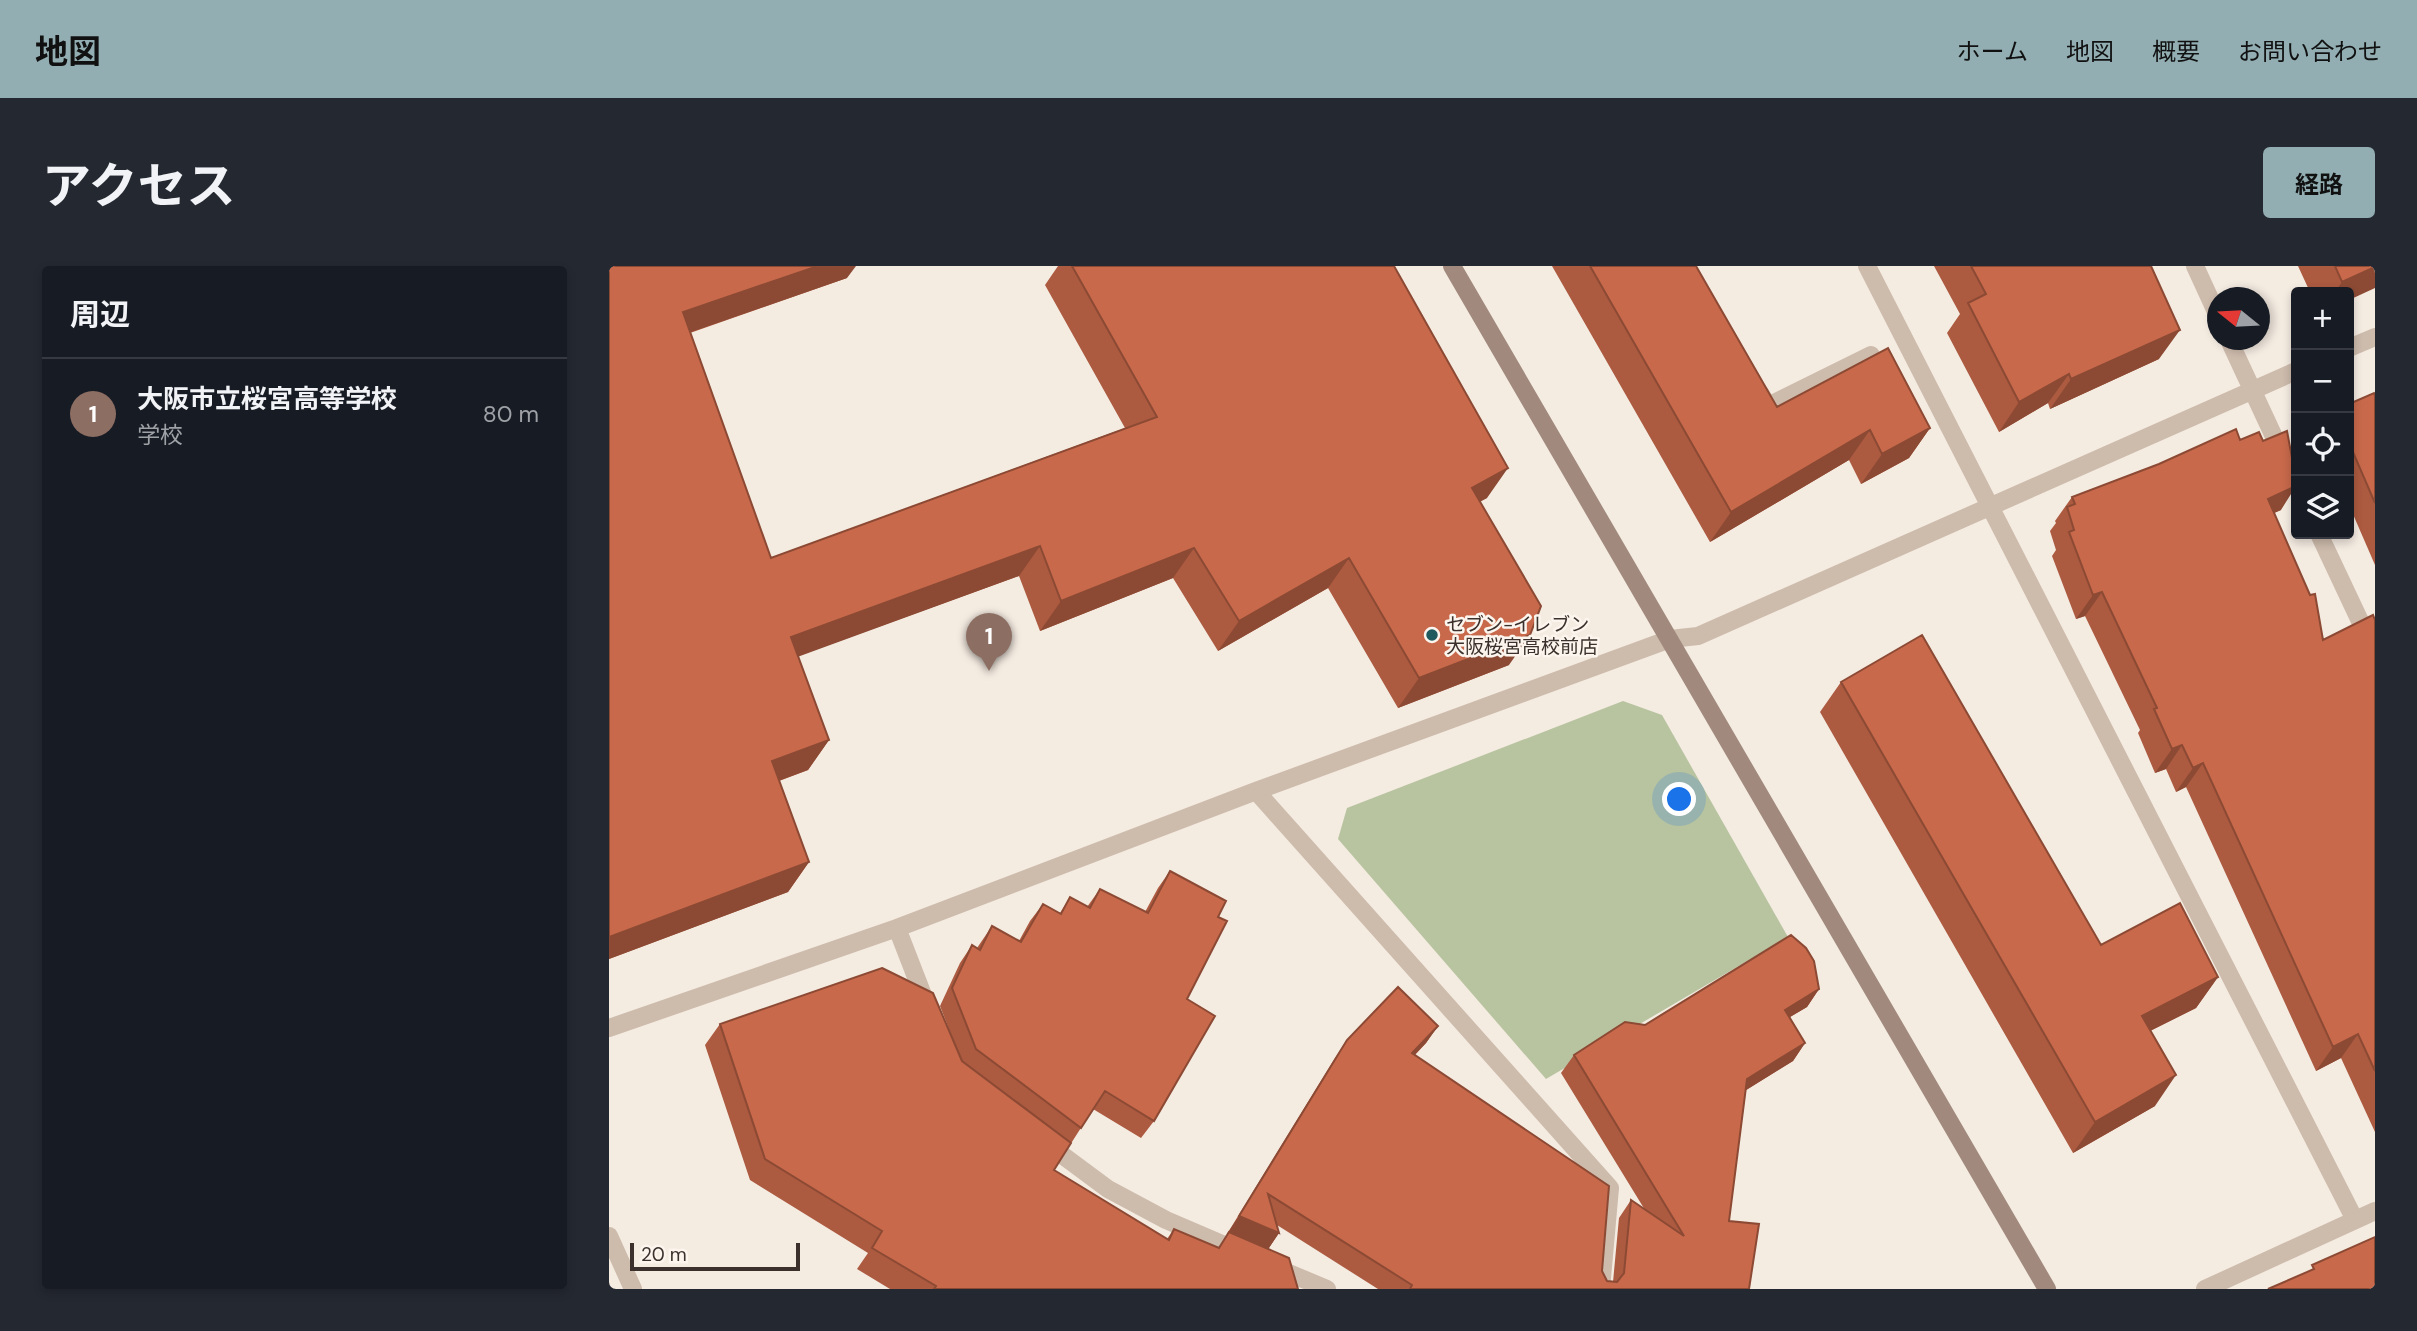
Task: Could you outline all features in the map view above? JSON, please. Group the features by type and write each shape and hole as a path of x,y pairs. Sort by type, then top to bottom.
{"street":[{"path":"1452,266 2047,1289"},
{"path":"1867,266 2355,1220"},
{"path":"2195,266 2207,292"},
{"path":"2354,346 2375,337"},
{"path":"2234,350 2292,476"},
{"path":"1754,383 1768,407 1871,355"},
{"path":"609,1028 897,928 1256,791 1670,639 1698,636 2291,373"},
{"path":"2321,539 2375,653"},
{"path":"1256,791 1610,1188 1601,1289"},
{"path":"897,928 935,1025"},
{"path":"1031,1132 1108,1189 1166,1220 1327,1289"},
{"path":"2205,1289 2375,1211"},
{"path":"609,1236 633,1289"}],"green space":[{"path":"1623,701 1662,715 1788,937 1546,1079 1338,839 1347,808"}],"building":[{"path":"609,266 818,266 683,312 771,558 1157,417 1072,266 1394,266 1508,468 1472,488 1541,606 1530,635 1419,678 1349,558 1239,621 1194,548 1061,601 1040,546 791,637 829,740 772,761 809,862 609,937"},
{"path":"1590,266 1696,266 1777,407 1888,348 1930,428 1882,454 1870,430 1731,512"},
{"path":"1971,266 2151,266 2180,330 2071,379 2069,374 2019,402 1968,303 1986,294"},
{"path":"2335,266 2375,266 2375,267 2342,282"},
{"path":"2374,393 2375,503 2354,455 2354,402"},
{"path":"2236,429 2240,440 2259,432 2263,441 2287,431 2291,452 2291,488 2268,499 2310,595 2315,594 2323,640 2373,615 2375,620 2375,1071 2358,1034 2333,1047 2203,763 2193,768 2182,745 2172,749 2154,709 2157,708 2102,592 2093,595 2069,532 2074,530 2067,507 2075,504 2072,497 2159,464"},
{"path":"1922,635 2101,945 2180,903 2218,977 2142,1016 2176,1075 2095,1122 1841,682"},
{"path":"1170,871 1226,901 1218,917 1227,921 1187,999 1215,1016 1154,1121 1105,1091 1081,1128 976,1049 952,988 972,945 980,950 992,926 1021,942 1043,904 1061,914 1070,897 1090,908 1100,889 1148,913"},
{"path":"1791,935 1806,948 1814,961 1819,989 1785,1010 1805,1043 1747,1079 1729,1221 1759,1224 1749,1289 1410,1289 1412,1285 1268,1194 1279,1233 1239,1216 1347,1040 1398,987 1438,1026 1412,1053 1609,1186 1602,1271 1607,1281 1617,1282 1624,1273 1631,1200 1684,1236 1574,1055 1625,1022 1645,1025"},
{"path":"882,968 933,993 962,1061 1071,1143 1054,1170 1169,1240 1174,1229 1219,1248 1229,1232 1289,1258 1298,1289 934,1289 936,1286 872,1248 882,1231 765,1159 720,1024"},
{"path":"2375,1237 2375,1289 2268,1289 2314,1269 2312,1265"}],"place":[{"name":"セブン-イレブン 大阪桜宮高校前店","path":"1432,635"},
{"name":"大阪市立桜宮高等学校","path":"989,671"}]}
